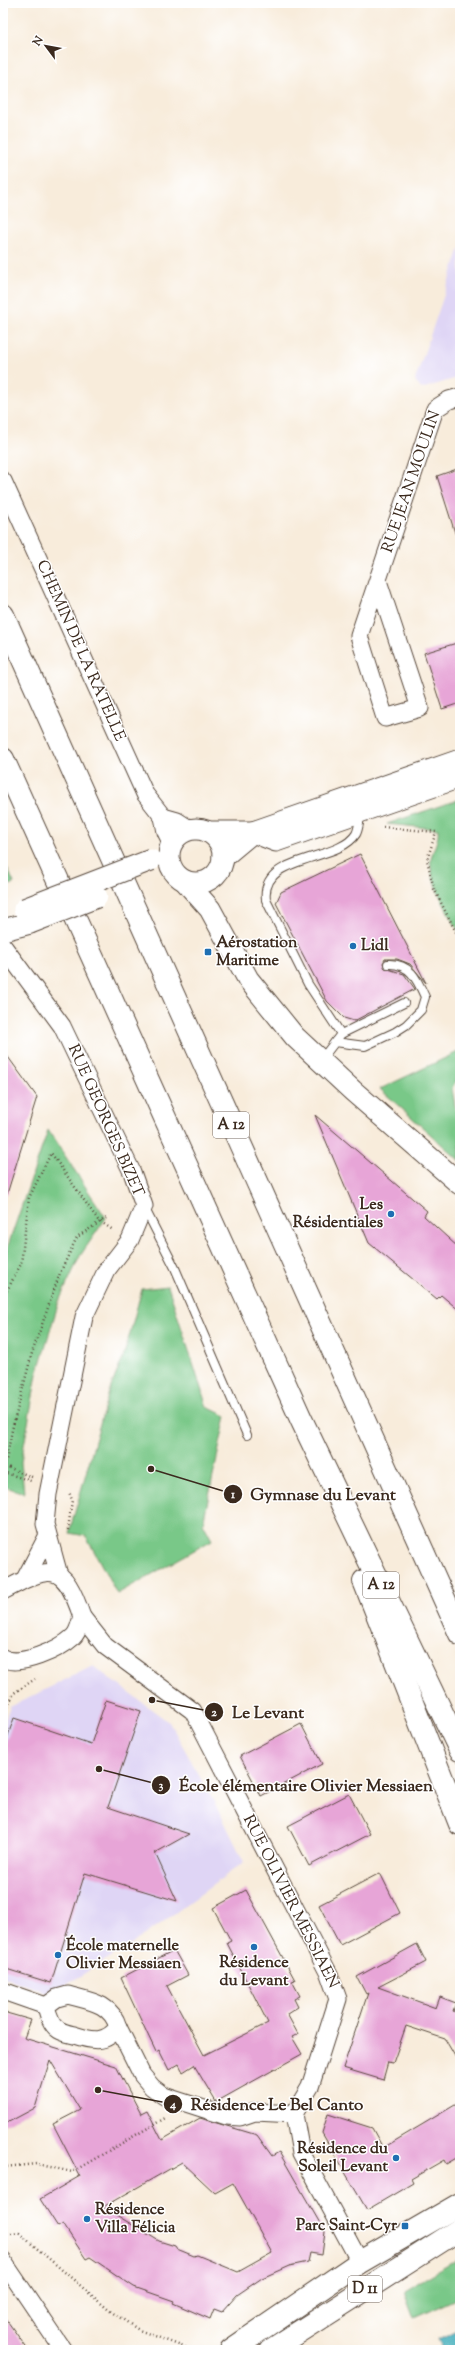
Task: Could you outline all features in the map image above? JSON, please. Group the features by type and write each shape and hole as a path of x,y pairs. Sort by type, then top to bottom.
{"main road":[{"name":"A 12","path":"3,615 460,1634"},
{"name":"A 12","path":"3,760 302,1419 460,1750"},
{"path":"302,1419 460,1824"},
{"name":"D 11","path":"231,2350 360,2262 460,2204"},
{"name":"D 11","path":"278,2346 460,2229"},
{"path":"278,2346 295,2323 346,2288 360,2262"}],"street":[{"name":"RUE JEAN MOULIN","path":"378,581 420,708 385,718 359,636 436,409 448,400 460,397"},
{"name":"CHEMIN DE LA RATELLE","path":"3,481 145,794 163,817 171,847"},
{"path":"367,803 460,760"},
{"path":"3,925 153,867 171,847 177,837 200,831 253,832 367,803 460,777"},
{"path":"163,817 177,821 200,831 219,843 223,857"},
{"path":"153,867 181,879 201,883 208,880 218,871 223,857 253,832"},
{"path":"171,847 170,864 181,879 210,909 248,979 281,1021 320,1060 460,1184"},
{"path":"208,880 212,893 210,909"},
{"path":"3,930 27,916"},
{"name":"RUE GEORGES BIZET","path":"3,946 62,1026 132,1172 144,1206 130,1240 106,1271 84,1317 48,1494 45,1524 47,1537 59,1575"},
{"path":"26,1578 47,1537"},
{"path":"3,1591 26,1578 44,1572 59,1575"},
{"name":"RUE OLIVIER MESSIAEN","path":"59,1575 68,1582 82,1617 105,1646 193,1711 329,1974 338,1999 310,2087 294,2114"},
{"path":"3,1658 8,1662 25,1662 74,1636 82,1617"},
{"name":"RUE OLIVIER MESSIAEN","path":"74,1636 105,1646"},
{"path":"3,1991 46,2006"},
{"path":"46,2006 57,1998 68,1995 104,2005 115,2016 118,2027 142,2075 152,2087 164,2096 226,2116 240,2117 255,2112 294,2114 300,2152 360,2262"},
{"path":"46,2006 50,2018 59,2030 91,2041 105,2039 113,2035 118,2027"},
{"path":"3,2261 63,2350"}],"lane":[{"path":"341,1034 308,984 266,900 265,890 271,879 286,866 348,843 356,834 367,803"},
{"path":"335,1042 365,1046 406,1026 421,1010 425,997 409,969 401,965 388,964"},
{"path":"320,1060 341,1034 404,1004"},
{"path":"144,1206 175,1268 247,1435"}],"path":[{"path":"367,803 384,827 436,832 427,860 434,889 460,940"},
{"path":"3,1298 21,1264 29,1198 51,1153 101,1221 130,1240"},
{"path":"39,1478 5,1466 12,1430 32,1353 60,1273 77,1237 106,1218"},
{"path":"3,1472 18,1478 42,1483 48,1494"},
{"path":"3,2166 37,2164 72,2172 188,2105"},
{"path":"3,2235 19,2233 110,2311 139,2330 189,2350"}],"shaded area":[{"path":"460,248 460,377 421,389 415,380"},
{"path":"93,1666 170,1723 220,1813 244,1862 148,1933 52,1994 3,1977 3,1726 10,1707"}],"green space":[{"path":"460,799 460,858 458,859 460,865 460,934 436,887 431,868 431,859 438,837 438,829 387,824"},
{"path":"3,859 14,883 3,888"},
{"path":"460,1051 460,1074 452,1088 456,1112 460,1116 460,1161 380,1089"},
{"path":"48,1130 106,1218 80,1256 59,1301 37,1374 21,1462 24,1493 3,1486 3,1260"},
{"path":"168,1286 207,1407 226,1416 203,1523 212,1540 117,1594 86,1536 69,1533 109,1392 124,1355 142,1289"},
{"path":"460,2258 460,2297 414,2318 404,2291"}],"water":[{"path":"460,2329 460,2350 443,2350 438,2339"}],"building":[{"path":"460,468 460,536 456,536 437,476"},
{"path":"460,642 460,703 442,709 424,653"},
{"name":"Lidl","path":"360,854 426,983 410,964 397,959 385,959 383,963 385,968 404,974 415,989 354,1021 344,1018 327,1001 276,903 281,892"},
{"path":"3,1050 37,1097 7,1194 3,1194"},
{"name":"Les Résidentiales","path":"315,1115 427,1211 424,1216 460,1249 460,1311 441,1295 437,1299 369,1243"},
{"path":"106,1700 141,1711 108,1807 189,1834 155,1853 177,1901 85,1873 51,1983 3,1968 3,1750 14,1718 91,1744"},
{"path":"301,1724 322,1764 261,1796 240,1756"},
{"path":"349,1794 370,1834 309,1866 288,1826"},
{"path":"380,1873 400,1913 340,1945 319,1905"},
{"path":"246,1890 295,1980 292,1981 300,1996 294,1999 298,2007 287,2014 298,2034 292,2037 302,2054 216,2102 194,2065 183,2072 179,2064 169,2070 159,2050 156,2052 121,1978 174,1950 188,1975 167,1986 204,2055 268,2023 227,1943 231,1941 213,1908"},
{"path":"417,1944 426,1962 378,1987 436,2008 440,1997 456,2003 453,2011 460,2014 460,2065 445,2039 406,2026 393,2063 388,2062 383,2080 343,2068 368,1993 366,1994 357,1977"},
{"name":"Résidence Villa Félicia","path":"3,2012 31,2020 24,2038 116,2066 141,2114 147,2111 162,2140 200,2118 257,2135 272,2156 279,2152 325,2232 322,2255 310,2253 308,2262 289,2266 262,2278 237,2295 222,2312 214,2309 210,2319 173,2303 174,2301 134,2287 90,2257 86,2259 63,2224 58,2227 40,2199 80,2176 53,2124 80,2110 50,2060 35,2108 3,2125","holes":["182,2162 215,2193 233,2183 272,2253 238,2272 159,2241 103,2207"]},
{"name":"Résidence du Soleil Levant","path":"460,2102 460,2156 446,2164 444,2160 411,2179 413,2183 367,2210 322,2133 328,2114 372,2128 383,2148"},
{"path":"3,2315 28,2350 3,2350"}],"place":[{"name":"Lidl","path":"353,946"},
{"name":"Aérostation Maritime","path":"208,952"},
{"name":"Les Résidentiales","path":"391,1214"},
{"name":"Gymnase du Levant","path":"151,1469"},
{"name":"Le Levant","path":"152,1700"},
{"name":"École élémentaire Olivier Messiaen","path":"99,1769"},
{"name":"Résidence du Levant","path":"254,1947"},
{"name":"École maternelle Olivier Messiaen","path":"58,1955"},
{"name":"Résidence Le Bel Canto","path":"98,2090"},
{"name":"Résidence du Soleil Levant","path":"396,2158"},
{"name":"Résidence Villa Félicia","path":"87,2219"},
{"name":"Parc Saint-Cyr","path":"405,2226"}]}
